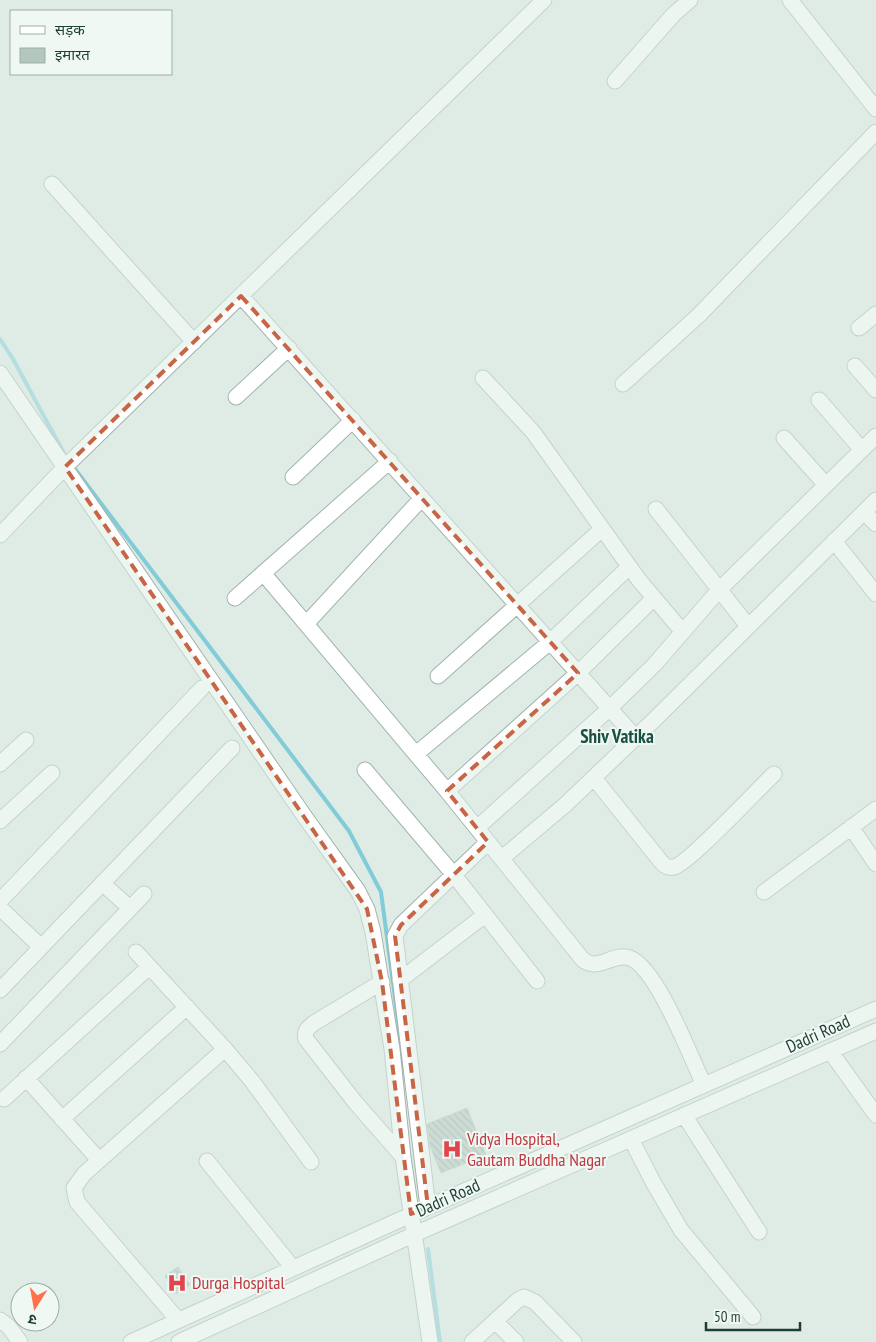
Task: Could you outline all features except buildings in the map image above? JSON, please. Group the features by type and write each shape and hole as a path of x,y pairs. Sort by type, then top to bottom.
{"street":[{"path":"0,535 69,464 242,296 316,220 544,0"},
{"path":"615,81 673,15 690,0"},
{"path":"790,0 876,109"},
{"path":"623,384 699,315 876,132"},
{"path":"52,184 194,342"},
{"path":"242,296 636,738"},
{"path":"859,328 876,314"},
{"path":"236,397 289,348"},
{"path":"855,366 876,390"},
{"path":"0,373 69,464 358,891 367,909 382,982 392,1050 403,1157 430,1342"},
{"path":"483,378 533,432 629,567 682,631"},
{"path":"819,400 862,450"},
{"path":"293,477 353,420"},
{"path":"477,828 610,708 654,664 719,590 876,436"},
{"path":"784,438 826,485"},
{"path":"234,598 390,461"},
{"path":"306,624 422,498"},
{"path":"502,858 594,778 636,738 876,500"},
{"path":"656,509 748,626"},
{"path":"864,512 876,524"},
{"path":"438,676 602,529"},
{"path":"834,541 876,594"},
{"path":"416,754 550,642 629,567"},
{"path":"263,573 447,791 583,960 594,965 623,956 631,958 638,964 666,1003 704,1085"},
{"path":"447,791 578,673 654,598"},
{"path":"0,901 202,688"},
{"path":"0,764 26,740"},
{"path":"0,990 232,748"},
{"path":"365,770 454,875 537,981"},
{"path":"0,821 52,773"},
{"path":"594,778 658,858 664,865 671,868 684,862 774,774"},
{"path":"764,892 876,808"},
{"path":"851,827 876,864"},
{"path":"428,1207 395,945 397,930 488,842"},
{"path":"102,883 130,908"},
{"path":"0,1044 144,894"},
{"path":"0,908 41,947"},
{"path":"400,980 485,915"},
{"path":"136,952 252,1081 311,1162"},
{"path":"4,1099 149,967"},
{"path":"382,982 314,1023 307,1029 305,1034 306,1039 355,1102 403,1157"},
{"path":"62,1118 187,1007"},
{"name":"Dadri Road","path":"131,1342 411,1214 876,1009"},
{"name":"Dadri Road","path":"179,1342 415,1234 876,1031"},
{"path":"178,1320 76,1202 73,1193 76,1183 99,1160 225,1049"},
{"path":"830,1051 876,1115"},
{"path":"26,1078 99,1160"},
{"path":"684,1115 759,1232"},
{"path":"631,1139 681,1230 753,1317"},
{"path":"207,1161 293,1268"},
{"path":"472,1342 518,1300 529,1298 574,1342"},
{"path":"0,1320 9,1327 20,1342"},
{"path":"495,1321 516,1342"}],"highlighted area":[{"path":"241,296 578,673 447,791 488,842 401,925 395,936 428,1207 411,1214 382,982 367,909 65,467"}],"waterway":[{"path":"0,339 13,359 66,457"},
{"path":"72,465 349,831 381,892 400,1036"},
{"path":"428,1249 440,1342"}],"place":[{"name":"Vidya Hospital, Gautam Buddha Nagar","path":"452,1149"},
{"name":"Durga Hospital","path":"177,1283"}],"district":[{"name":"Shiv Vatika","path":"617,736"}]}
